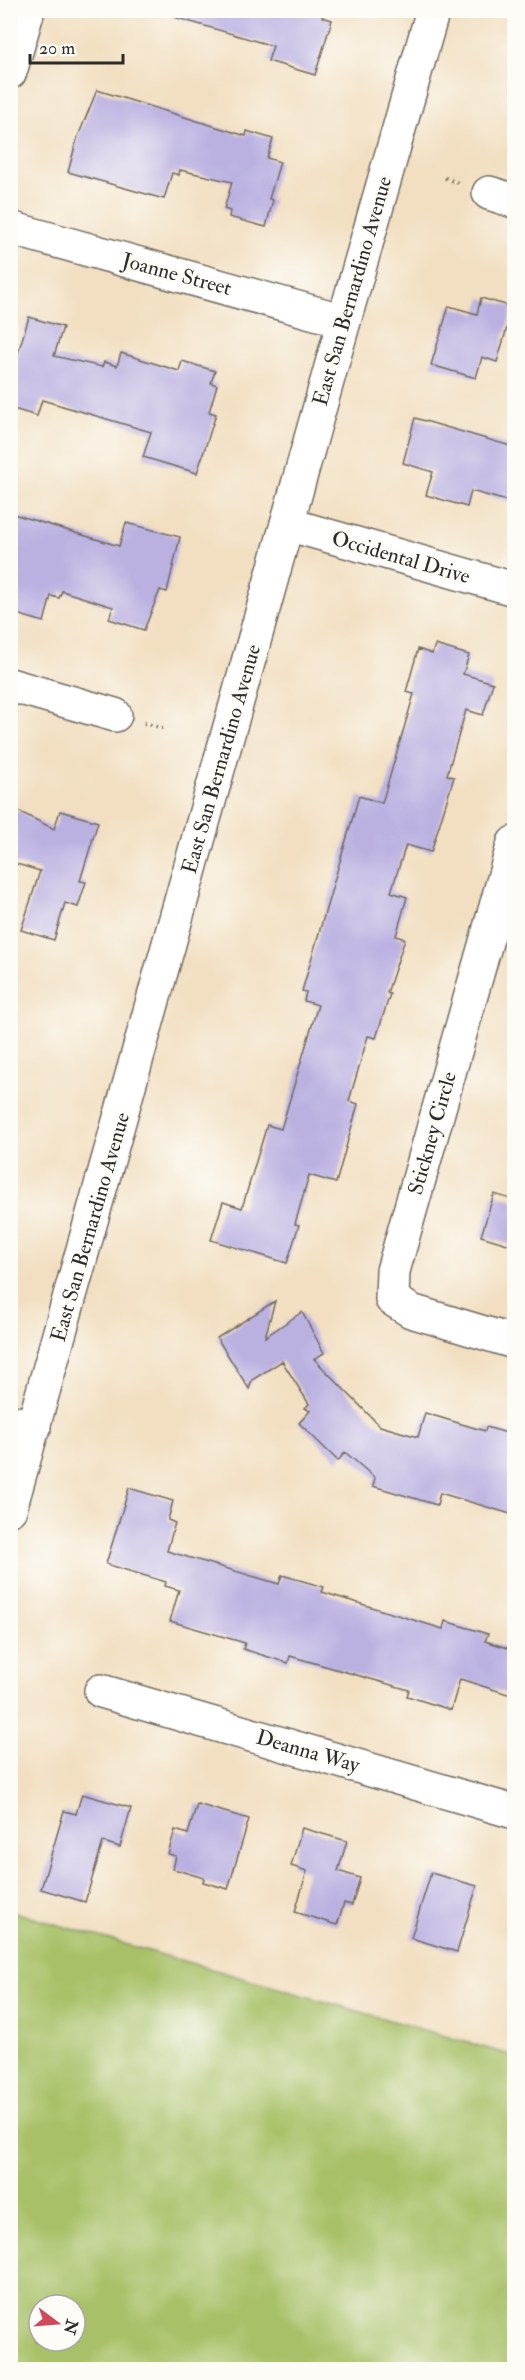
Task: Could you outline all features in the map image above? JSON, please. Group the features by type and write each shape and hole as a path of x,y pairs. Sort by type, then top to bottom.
{"street":[{"path":"10,72 28,10"},
{"name":"East San Bernardino Avenue","path":"10,1509 22,1424 287,524 433,10"},
{"name":"Joanne Street","path":"10,228 344,321"},
{"name":"Occidental Drive","path":"287,524 514,589"},
{"path":"10,685 115,715"},
{"name":"Stickney Circle","path":"514,843 393,1271 392,1299 411,1311 514,1342"},
{"name":"Deanna Way","path":"101,1691 514,1812"}],"green space":[{"path":"10,1911 514,2056 514,2369 11,2369"}],"building":[{"path":"175,10 324,10 322,17 332,20 315,75 268,61 273,46 174,17"},
{"path":"97,90 246,136 247,131 273,139 267,158 280,162 269,199 273,200 266,227 229,217 230,211 224,209 232,182 180,170 179,175 172,173 164,199 68,172 77,139"},
{"path":"481,298 513,307 497,362 482,357 476,378 431,365 449,306 477,314"},
{"path":"29,317 63,327 54,356 102,367 104,362 117,366 121,353 179,371 182,361 215,371 211,383 217,385 209,412 216,414 197,473 143,457 151,432 42,400 37,416 10,408 10,379"},
{"path":"415,418 514,447 514,503 471,491 467,507 426,495 433,472 403,463"},
{"path":"10,513 119,546 126,523 180,537 167,592 160,590 144,630 109,619 113,607 62,591 59,598 51,596 44,622 10,612"},
{"path":"435,645 469,655 463,674 493,683 483,715 466,710 447,775 454,777 431,852 406,845 391,892 407,897 396,936 405,939 387,993 390,994 376,1038 368,1036 349,1101 358,1104 336,1183 309,1175 295,1224 299,1225 287,1263 211,1240 223,1202 242,1208 267,1125 281,1129 318,1005 304,1001 306,992 302,991 359,796 382,803 414,694 406,692 418,649 432,654"},
{"path":"10,807 54,829 60,811 98,822 80,881 86,882 78,907 65,903 54,940 21,930 40,871 10,862"},
{"path":"494,1194 514,1200 514,1246 481,1236"},
{"path":"275,1301 265,1337 302,1312 324,1353 314,1359 380,1426 418,1437 425,1413 485,1431 486,1427 514,1435 514,1515 440,1493 437,1505 373,1486 375,1478 345,1452 338,1461 299,1423 310,1411 305,1408 309,1404 282,1361 252,1380 249,1389 217,1338"},
{"path":"129,1488 173,1501 168,1520 175,1523 167,1551 279,1584 282,1575 324,1587 322,1592 443,1629 445,1621 488,1634 485,1641 514,1650 514,1696 460,1679 451,1710 407,1696 409,1690 290,1656 288,1663 243,1649 245,1643 170,1621 179,1590 165,1586 166,1582 106,1564"},
{"path":"82,1794 131,1808 120,1847 103,1842 85,1902 41,1889 64,1811 76,1814"},
{"path":"197,1804 249,1819 228,1889 203,1882 204,1878 173,1869 176,1856 168,1854 175,1830 188,1834"},
{"path":"302,1828 347,1841 338,1871 360,1878 352,1905 344,1903 337,1925 295,1912 307,1871 291,1866"},
{"path":"431,1873 477,1886 457,1952 411,1938"}]}
